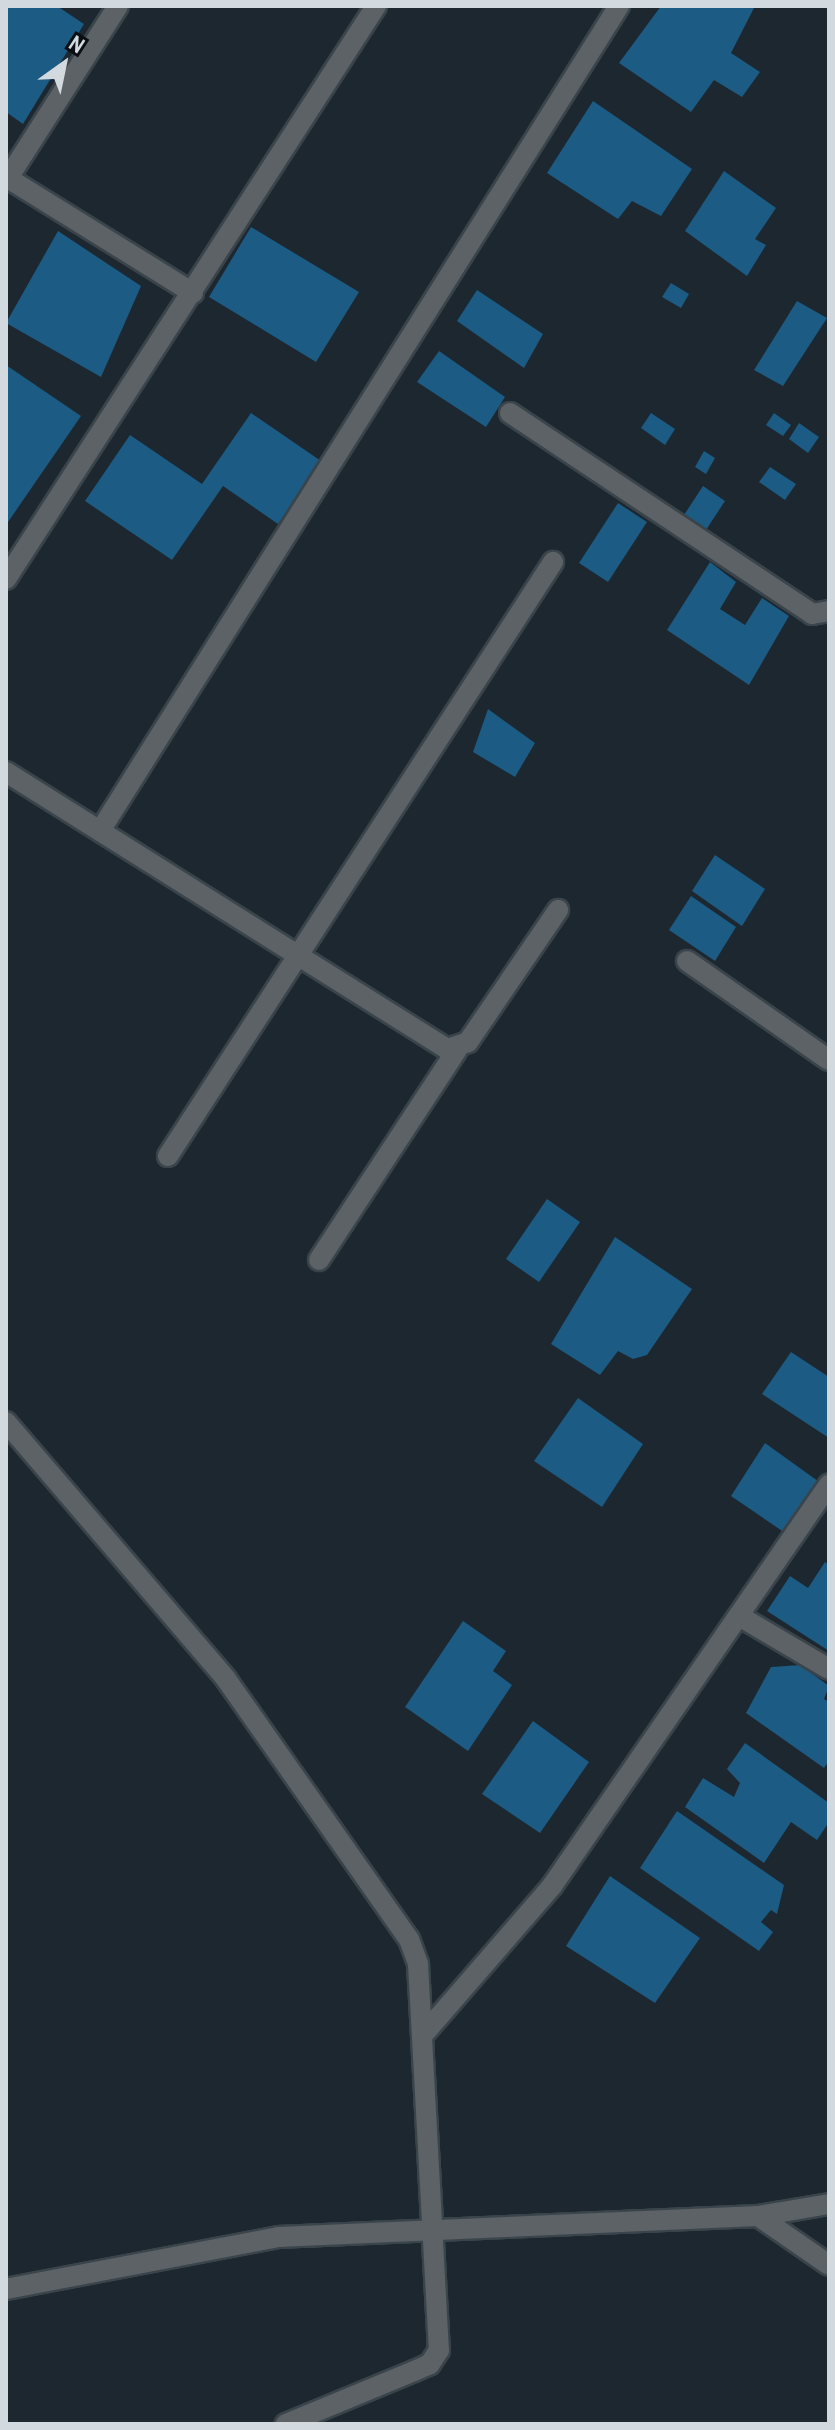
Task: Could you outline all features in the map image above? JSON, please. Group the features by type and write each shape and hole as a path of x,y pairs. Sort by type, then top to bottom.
{"street":[{"path":"118,6 7,177 193,293"},
{"path":"6,579 376,6"},
{"path":"100,831 619,6"},
{"path":"510,413 812,614 829,611"},
{"path":"168,1156 553,562"},
{"path":"6,772 435,1042 457,1050"},
{"path":"319,1260 457,1050 468,1042 558,910"},
{"path":"687,961 829,1060"},
{"path":"6,1422 226,1679 310,1794 409,1939 423,1992 439,2350 430,2364 286,2424"},
{"path":"423,2035 552,1886 829,1484"},
{"path":"739,1616 829,1669"},
{"path":"6,2289 278,2237 758,2216 829,2204"},
{"path":"758,2216 829,2265"}],"building":[{"path":"6,6 57,6 84,24 23,124 6,112"},
{"path":"661,6 755,6 731,53 760,72 742,97 714,80 691,112 619,63"},
{"path":"593,101 692,169 661,216 632,201 618,219 547,173"},
{"path":"724,171 776,208 755,239 766,245 747,276 685,231"},
{"path":"251,227 359,292 316,362 209,297"},
{"path":"58,231 141,286 101,377 6,323"},
{"path":"671,283 689,294 681,308 662,297"},
{"path":"477,290 543,334 524,368 457,321"},
{"path":"797,301 827,318 783,386 754,370"},
{"path":"439,351 505,397 486,427 417,382"},
{"path":"6,365 81,416 6,525"},
{"path":"251,413 321,461 278,524 223,486 172,560 85,501 130,435 202,484"},
{"path":"651,413 675,429 665,445 641,428"},
{"path":"774,413 791,425 783,436 766,425"},
{"path":"799,423 819,437 808,453 789,439"},
{"path":"704,451 715,458 706,474 695,467"},
{"path":"770,467 796,484 785,500 759,482"},
{"path":"703,486 725,501 704,533 682,518"},
{"path":"618,503 647,522 608,582 579,563"},
{"path":"710,562 736,582 720,609 745,625 762,598 789,616 749,685 667,630"},
{"path":"488,709 535,743 515,777 473,752"},
{"path":"715,855 765,889 742,926 692,891"},
{"path":"691,896 736,927 715,961 669,930"},
{"path":"547,1199 580,1222 539,1282 506,1259"},
{"path":"615,1237 692,1289 647,1355 633,1359 618,1351 600,1375 551,1344"},
{"path":"791,1352 829,1377 829,1438 762,1394"},
{"path":"578,1398 643,1444 602,1507 534,1461"},
{"path":"765,1443 822,1484 788,1535 731,1496"},
{"path":"825,1562 829,1565 829,1651 767,1611 790,1576 808,1588"},
{"path":"463,1621 506,1651 493,1671 512,1685 468,1751 405,1707"},
{"path":"800,1665 829,1686 824,1699 829,1702 829,1761 824,1768 746,1713 771,1667"},
{"path":"533,1721 589,1762 540,1833 482,1794"},
{"path":"745,1743 829,1803 829,1822 817,1840 791,1822 764,1863 685,1807 703,1778 734,1797 740,1783 727,1769"},
{"path":"677,1811 784,1885 777,1914 771,1910 761,1922 773,1932 759,1951 640,1868"},
{"path":"610,1876 700,1938 655,2003 566,1946"}]}
